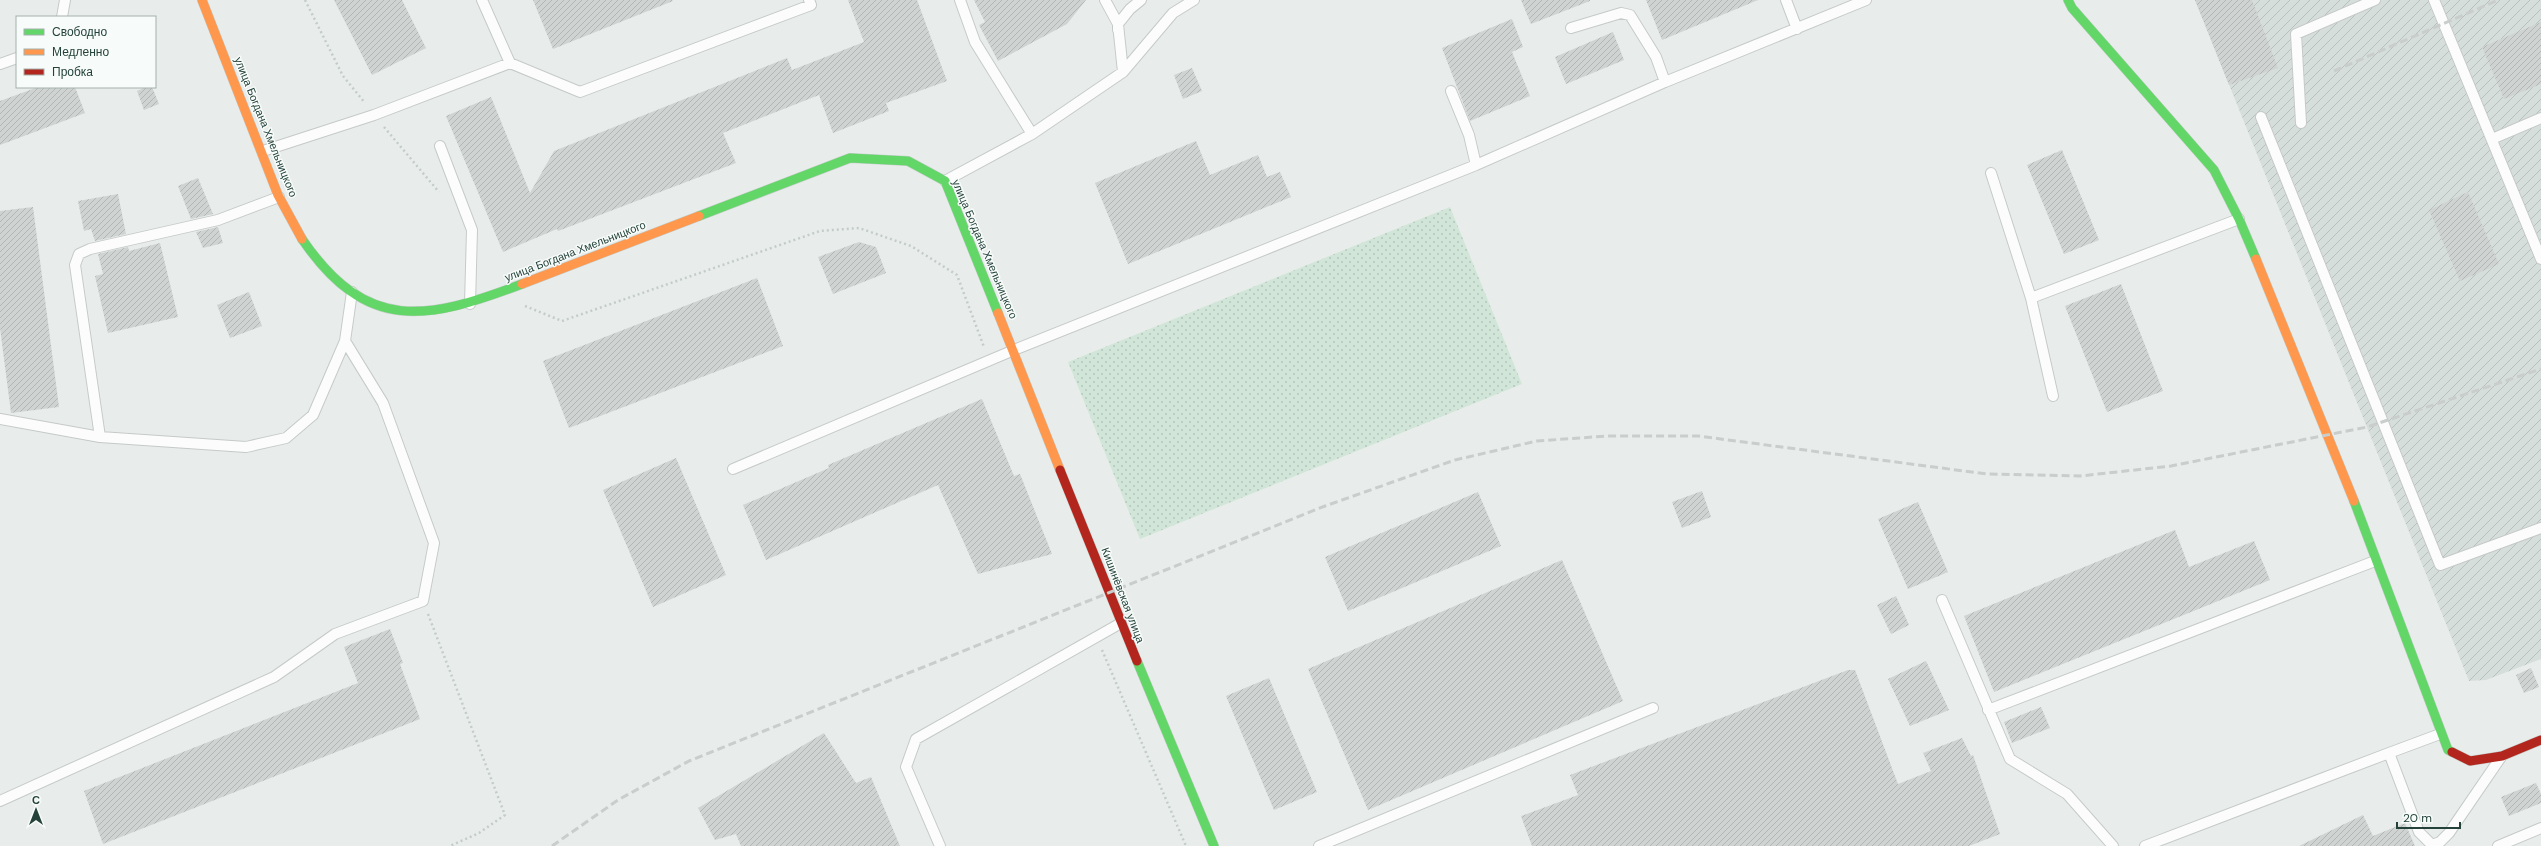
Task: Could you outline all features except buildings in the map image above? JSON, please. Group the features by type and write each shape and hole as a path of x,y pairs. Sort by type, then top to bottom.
{"street":[{"name":"улица Богдана Хмельницкого","path":"202,0 263,150 279,197 303,241 322,267 352,292 372,303 397,311 423,312 470,304 850,158 908,161 945,181 1014,350"},
{"path":"2068,0 2072,8 2214,170 2239,219 2329,436 2440,734 2448,750 2470,761 2502,756 2541,740"},
{"name":"Кишинёвская улица","path":"1014,350 1121,623 1214,846"}],"lane":[{"path":"62,16 65,0"},
{"path":"482,0 510,63"},
{"path":"263,150 374,115 510,63 580,92 811,5 810,0"},
{"path":"960,0 975,42 1032,134"},
{"path":"1105,0 1118,24 1123,72"},
{"path":"1118,24 1130,9 1141,0"},
{"path":"945,181 1032,134 1123,72 1173,13 1194,0"},
{"path":"1786,0 1798,29"},
{"path":"733,469 1014,350 1476,165 1665,82 1866,0"},
{"path":"2301,123 2296,34 2374,0"},
{"path":"2434,0 2492,139 2537,240 2541,259"},
{"path":"1571,28 1621,13 1630,15 1656,57 1665,82"},
{"path":"0,64 16,58"},
{"path":"1451,91 1469,135 1476,165"},
{"path":"2261,117 2440,565 2541,528"},
{"path":"2492,139 2541,118"},
{"path":"440,146 472,230 470,304"},
{"path":"1991,173 2031,298 2053,396"},
{"path":"100,437 75,265 79,254 90,249 218,220 279,197"},
{"path":"2031,298 2239,219"},
{"path":"0,419 100,437 246,446 286,438 313,415 345,341 352,292"},
{"path":"0,801 274,678 335,634 423,601 434,543 384,403 345,341"},
{"path":"1988,710 2375,561"},
{"path":"1942,600 2010,759 2067,794 2113,846"},
{"path":"940,846 906,767 916,739 1121,623"},
{"path":"1320,846 1653,708"},
{"path":"2145,846 2440,734"},
{"path":"2389,753 2420,832 2432,845 2440,842 2449,833 2502,756"},
{"path":"2498,846 2541,828"}],"path":[{"path":"423,601 505,815 479,833 450,846"},
{"path":"1097,636 1186,846"}],"shaded area":[{"path":"2195,0 2541,0 2541,659 2486,680 2469,681"}],"green space":[{"path":"1450,207 1522,384 1140,539 1068,362"}],"railway":[{"path":"2334,71 2498,0"},
{"path":"552,846 618,800 689,761 1325,506 1455,460 1537,441 1607,436 1698,436 1987,474 2080,476 2171,466 2367,427 2541,369"}],"traffic: fast":[{"path":"2068,0 2072,8 2214,170 2239,219 2256,259"},
{"path":"699,216 850,158 908,161 945,181 998,313"},
{"path":"302,239 326,270 350,291 375,304 401,311 428,311 457,306 522,284"},
{"path":"2354,501 2448,750 2452,752"},
{"path":"1137,661 1214,846"}],"traffic: slow":[{"path":"202,0 278,195 302,239"},
{"path":"522,284 699,216"},
{"path":"2256,259 2354,501"},
{"path":"998,313 1060,470"}],"traffic: jam":[{"path":"1060,470 1137,661"},
{"path":"2452,752 2470,761 2502,756 2541,740"}]}
